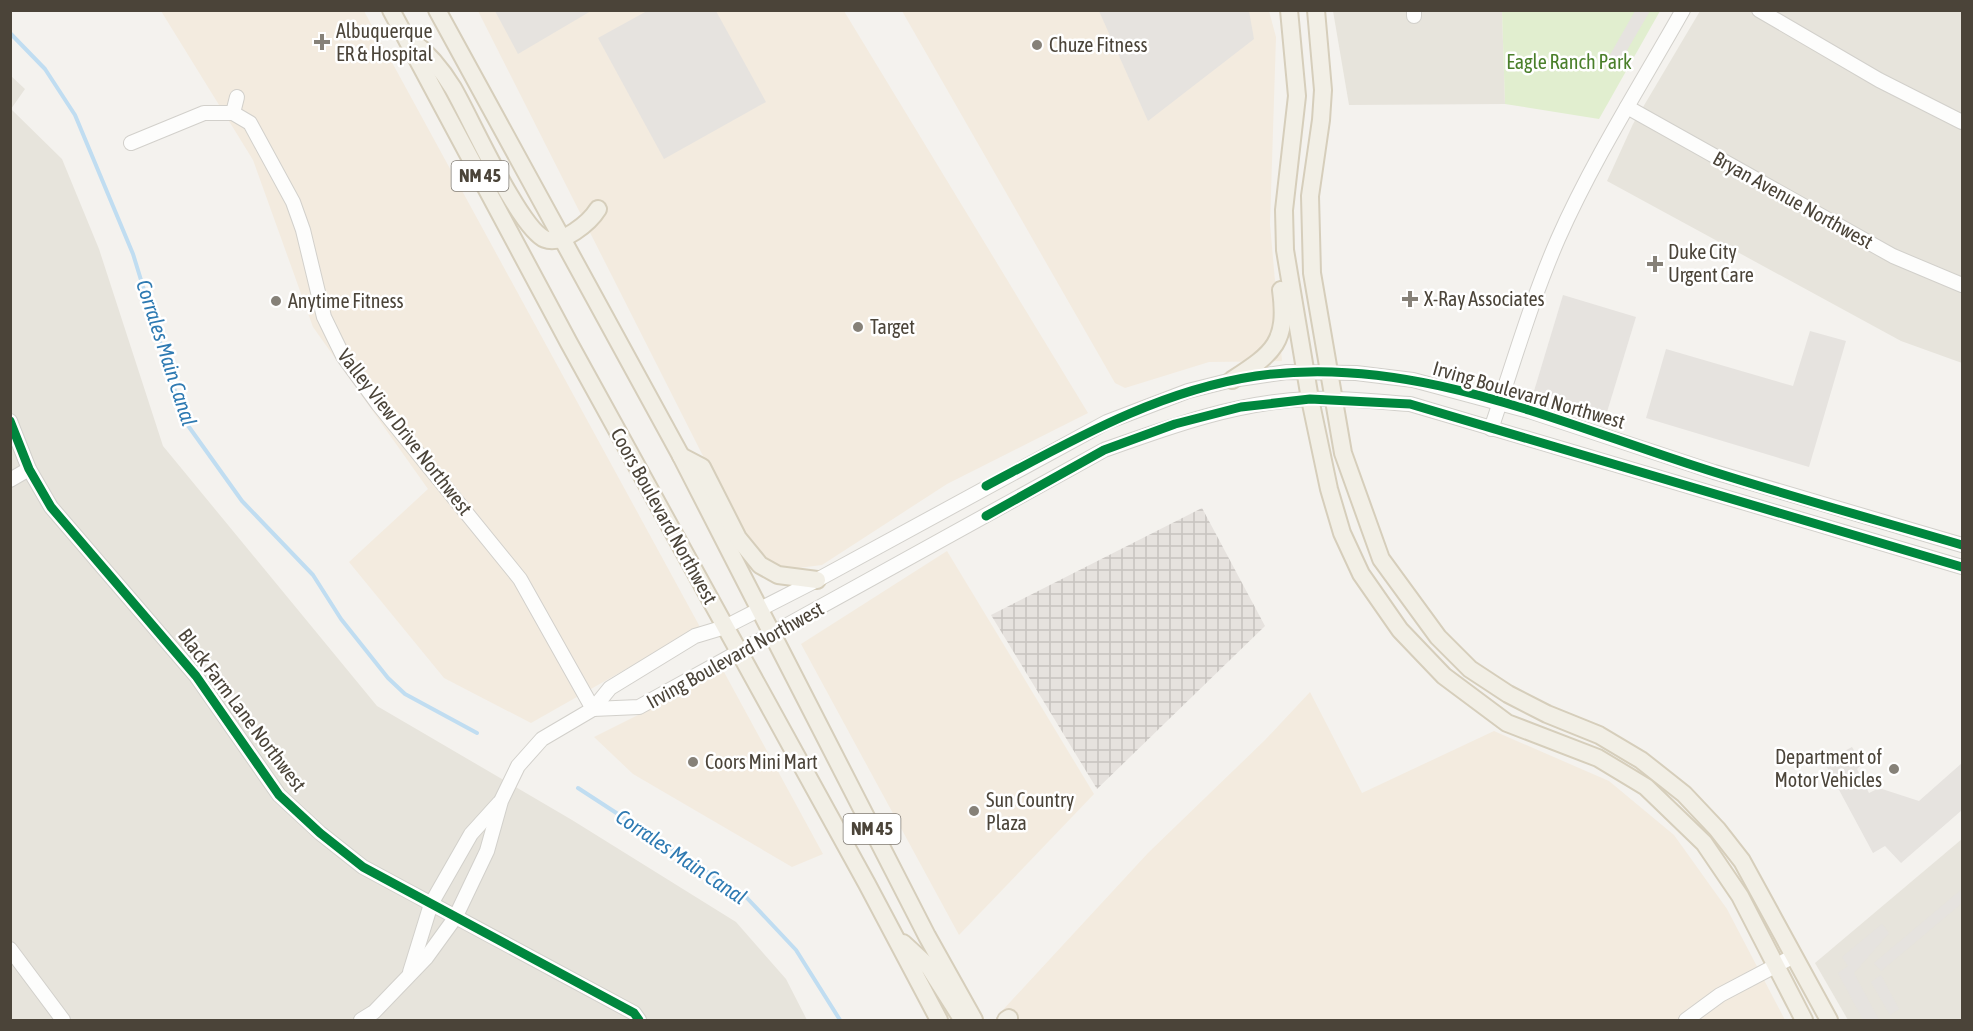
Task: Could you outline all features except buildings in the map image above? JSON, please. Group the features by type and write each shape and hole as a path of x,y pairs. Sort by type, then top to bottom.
{"main road":[{"name":"Coors Boulevard Northwest","path":"391,10 939,1020"},
{"name":"Coors Boulevard Northwest","path":"436,10 681,456 927,936 974,1020"},
{"path":"1289,10 1297,96 1286,184 1284,236 1310,399 1329,489 1342,533 1373,593 1400,630 1444,676 1507,723 1598,758 1646,787 1704,843 1740,896 1804,1020"},
{"path":"1316,10 1323,97 1310,196 1309,244 1342,453 1381,559 1438,637 1470,669 1509,694 1547,714 1599,735 1641,760 1684,794 1717,829 1742,861 1829,1020"},
{"path":"404,34 434,61 445,76 511,196 533,229 549,240 562,238 591,219 598,209"},
{"path":"1232,380 1267,357 1283,328 1284,311 1274,219 1276,204 1286,184"},
{"path":"681,456 702,467 738,538 760,565 778,575 818,580"},
{"path":"893,934 929,967 963,1020"}],"street":[{"path":"1491,429 1521,334 1549,261 1583,187 1683,10"},
{"path":"1759,10 1880,80 1962,122"},
{"path":"131,143 204,113 233,113 237,97"},
{"name":"Bryan Avenue Northwest","path":"1628,107 1893,256 1962,285"},
{"name":"Valley View Drive Northwest","path":"233,113 242,117 256,130 287,189 303,230 324,317 343,356 378,404 520,579 592,709"},
{"name":"Irving Boulevard Northwest","path":"592,709 610,688 694,636 725,627 818,580 1107,422 1165,399 1232,380 1306,372 1413,380 1500,402 1714,472 1962,545"},
{"name":"Irving Boulevard Northwest","path":"592,709 639,707 772,636 1104,450 1175,424 1241,407 1310,399 1410,405 1962,567"},
{"name":"Black Farm Lane Northwest","path":"10,420 29,469 51,507 196,675 279,795 320,833 363,867 634,1013 639,1020"},
{"path":"10,480 29,469"},
{"path":"361,1020 374,1012 438,944 455,918 487,851 501,801 518,766 551,732 592,709"},
{"path":"409,974 431,904 471,834 501,801"},
{"path":"10,950 63,1020"},
{"path":"1686,1020 1720,995 1794,956"}],"shaded area":[{"path":"161,11 364,11 700,627 531,723 444,678 349,562 428,489 313,327 253,160"},
{"path":"478,11 844,11 1088,413 947,484 822,565 782,570 765,561 746,541"},
{"path":"495,11 591,11 518,54"},
{"path":"647,11 716,11 766,102 664,159 598,38"},
{"path":"902,11 1269,11 1276,37 1270,224 1282,361 1209,362 1125,388 1115,383"},
{"path":"1099,11 1249,11 1254,39 1148,121"},
{"path":"1333,11 1502,11 1505,104 1349,105"},
{"path":"1635,11 1650,11 1619,64 1603,67"},
{"path":"1700,11 1962,11 1962,363 1901,341 1607,181 1633,124"},
{"path":"10,75 25,89 11,109 62,159 99,249 163,446 377,706 572,820 736,922 786,979 807,1020 11,1020"},
{"path":"1563,295 1636,317 1607,412 1534,391"},
{"path":"1810,331 1846,341 1809,467 1646,418 1666,349 1793,386"},
{"path":"1202,508 1265,626 1097,789 991,615"},
{"name":"Sun Country Plaza","path":"947,551 1094,794 959,935 801,644"},
{"path":"724,672 823,854 792,867 633,774 594,737"},
{"path":"1310,692 1362,793 1494,731 1609,781 1674,835 1727,909 1785,1020 1004,1020 1000,1013 1148,853 1265,740"},
{"path":"1852,747 1862,764 1857,769 1869,793 1879,788 1919,801 1962,763 1962,810 1901,863 1885,846 1873,853 1824,762"},
{"path":"1962,839 1962,1020 1848,1020 1815,963"},
{"path":"1962,889 1962,903 1881,971 1874,963"},
{"path":"1882,924 1889,933 1854,973 1879,1020 1863,1020 1838,973 1848,966 1842,957"},
{"path":"1881,975 1899,1009 1890,1015 1871,982"}],"green space":[{"name":"Eagle Ranch Park","path":"1502,11 1660,11 1599,119 1505,104"}],"waterway":[{"name":"Corrales Main Canal","path":"10,33 45,69 75,115 133,254 184,420 242,501 313,575 341,619 388,678 405,694 477,733"},
{"name":"Corrales Main Canal","path":"578,788 747,898 796,950 840,1020"}],"cycle path":[{"path":"986,486 1116,419 1184,393 1256,376 1312,372 1367,374 1421,382 1475,394 1755,485 1962,545"},
{"path":"986,516 1104,450 1175,424 1241,407 1310,399 1410,404 1962,567"},
{"path":"10,421 29,469 51,507 196,676 279,795 320,833 363,867 634,1013 639,1020"}],"place":[{"name":"Albuquerque ER & Hospital","path":"322,42"},
{"name":"Chuze Fitness","path":"1037,45"},
{"name":"Duke City Urgent Care","path":"1655,264"},
{"name":"X-Ray Associates","path":"1410,299"},
{"name":"Anytime Fitness","path":"276,301"},
{"name":"Target","path":"858,327"},
{"name":"Coors Mini Mart","path":"693,762"},
{"name":"Department of Motor Vehicles","path":"1894,769"},
{"name":"Sun Country Plaza","path":"974,811"}]}
